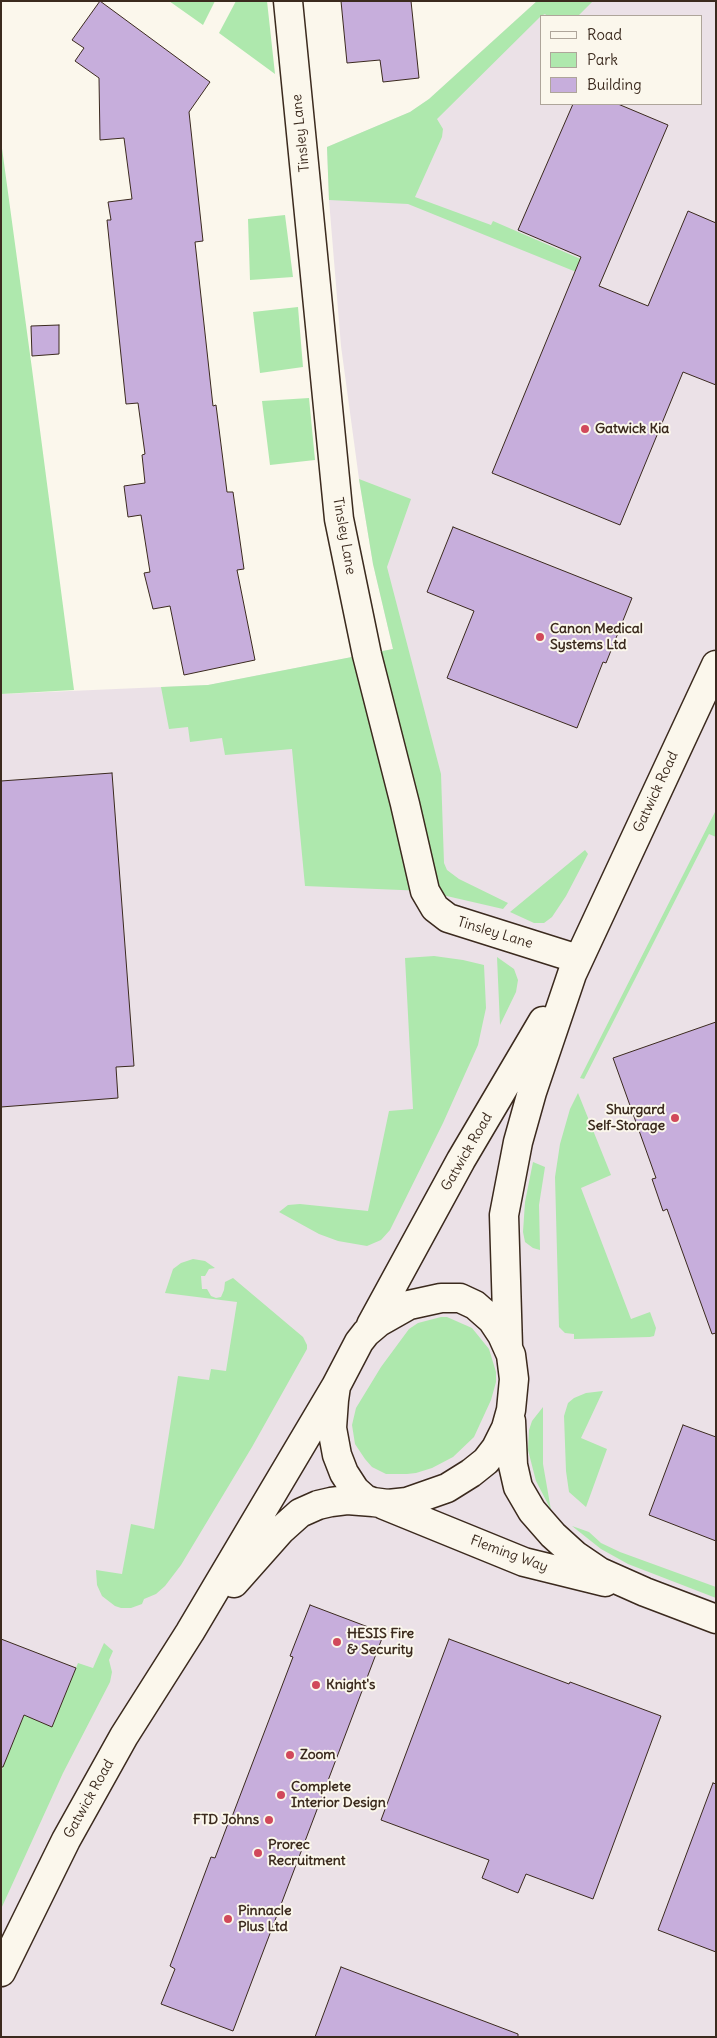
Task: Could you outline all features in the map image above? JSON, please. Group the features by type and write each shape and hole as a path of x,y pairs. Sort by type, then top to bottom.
{"street":[{"name":"Tinsley Lane","path":"288,1 341,527 367,655 425,891 435,908 448,918 575,966"},
{"name":"Gatwick Road","path":"1,1972 66,1840 124,1736 190,1632 336,1386 348,1360 380,1312 462,1160 575,966 716,665"},
{"name":"Gatwick Road","path":"508,1347 504,1223 506,1202 525,1115 575,966"},
{"path":"336,1386 332,1428 337,1455 344,1473 355,1490 365,1499 376,1503 407,1502 425,1497 447,1488 471,1473 486,1461 496,1448 506,1428 511,1410 514,1379 513,1364 508,1347 498,1328 485,1313 475,1305 460,1298 433,1299 409,1305 379,1322 366,1333"},
{"name":"Fleming Way","path":"511,1410 514,1473 521,1493 535,1515 553,1535 584,1562 600,1572 645,1592 716,1619"},
{"name":"Gatwick Road","path":"190,1632 281,1530 300,1513 318,1505 331,1502 347,1500 376,1503"},
{"name":"Fleming Way","path":"376,1503 524,1562 645,1592"}],"shaded area":[{"path":"537,1 716,1 716,2037 1,2037 1,694 208,685 393,649 373,564 359,479 341,346 329,200 327,147 410,112 429,99"}],"green space":[{"path":"169,1 215,1 203,25"},
{"path":"236,1 267,1 275,74 219,33"},
{"path":"537,1 593,1 579,15 540,15 437,119 443,129 442,137 415,197 491,225 493,221 606,270 601,282 408,204 329,200 327,147 410,112 429,99"},
{"path":"1,141 32,369 74,690 1,694"},
{"path":"285,215 293,277 250,280 248,219"},
{"path":"298,307 303,367 260,373 253,312"},
{"path":"309,398 315,460 270,465 262,401"},
{"path":"359,479 411,499 387,567 441,774 444,863 447,870 459,879 508,903 503,909 425,891 305,886 292,749 225,755 222,738 190,742 188,727 169,729 161,687 208,685 393,649 373,564"},
{"path":"716,810 716,837 709,834 584,1079 580,1078"},
{"path":"585,850 588,854 566,896 552,917 544,923 534,923 510,912"},
{"path":"434,956 484,965 486,1008 478,1045 443,1123 390,1230 381,1240 367,1246 338,1241 319,1234 279,1212 288,1205 300,1204 368,1211 389,1111 413,1109 405,958"},
{"path":"497,957 514,969 518,980 516,992 500,1025"},
{"path":"578,1093 611,1175 581,1188 631,1319 650,1312 656,1328 654,1336 574,1339 574,1334 565,1333 559,1327 555,1177 560,1144 570,1109"},
{"path":"533,1162 545,1167 539,1205 540,1250 533,1248 525,1242 523,1232 525,1202"},
{"path":"193,1259 205,1261 215,1268 209,1269 205,1276 201,1276 202,1289 207,1289 211,1296 221,1297 225,1282 233,1278 303,1337 307,1349 252,1447 181,1565 165,1586 156,1594 144,1599 142,1604 131,1608 121,1608 115,1606 102,1596 97,1585 96,1570 122,1574 131,1524 154,1529 178,1376 209,1380 211,1369 226,1371 237,1302 165,1293 173,1269 181,1263"},
{"path":"447,1317 472,1328 489,1349 496,1372 496,1382 491,1400 474,1437 453,1457 432,1468 416,1473 386,1474 372,1467 355,1444 352,1425 356,1408 381,1367 409,1329 418,1323"},
{"path":"603,1391 581,1438 607,1449 586,1507 569,1492 566,1471 564,1416 568,1403 574,1398 586,1393"},
{"path":"543,1407 543,1464 551,1510 536,1481 528,1450 529,1430 532,1421"},
{"path":"572,1526 589,1532 601,1543 620,1552 716,1587 716,1598 628,1564 601,1549"},
{"path":"104,1643 113,1651 109,1660 112,1672 110,1682 63,1773 1,1909 1,1772 24,1715 52,1727 78,1663 93,1668"}],"building":[{"path":"100,1 210,82 189,112 203,241 195,242 213,406 216,405 227,492 233,492 244,569 237,570 255,660 184,675 170,606 153,609 144,573 150,572 141,515 128,517 124,486 145,483 142,455 145,454 138,403 126,404 107,220 111,220 108,202 132,199 124,138 100,140 99,78 75,61 84,48 72,40"},
{"path":"341,1 411,1 419,78 383,82 380,60 347,63"},
{"path":"573,105 620,105 668,125 599,286 648,306 688,211 716,223 716,385 683,372 620,525 492,473 581,257 518,230"},
{"path":"59,325 59,354 32,356 31,326"},
{"name":"Canon Medical Systems Ltd","path":"453,527 632,598 606,663 603,662 577,728 447,678 474,611 427,592"},
{"path":"112,773 134,1066 116,1067 118,1098 1,1107 1,781"},
{"name":"Shurgard Self-Storage","path":"716,1022 716,1333 712,1334 667,1209 663,1211 652,1179 656,1178 613,1058"},
{"path":"683,1425 716,1437 716,1541 649,1515"},
{"path":"310,1605 384,1633 233,2031 161,2004 175,1969 170,1966 211,1857 215,1858 230,1822 293,1657 290,1656"},
{"path":"1,1639 76,1668 52,1727 24,1715 3,1767 1,1767"},
{"path":"449,1639 661,1716 593,1899 526,1874 518,1893 482,1878 489,1860 381,1820"},
{"path":"713,1783 716,1784 716,1952 658,1930"},
{"path":"341,1967 518,2034 518,2037 315,2037"}],"place":[{"name":"Gatwick Kia","path":"585,429"},
{"name":"Canon Medical Systems Ltd","path":"540,637"},
{"name":"Shurgard Self-Storage","path":"675,1118"},
{"name":"HESIS Fire & Security","path":"337,1642"},
{"name":"Knight's","path":"316,1685"},
{"name":"Zoom","path":"290,1755"},
{"name":"Complete Interior Design","path":"281,1795"},
{"name":"FTD Johns","path":"269,1820"},
{"name":"Prorec Recruitment","path":"258,1853"},
{"name":"Pinnacle Plus Ltd","path":"228,1919"}]}
